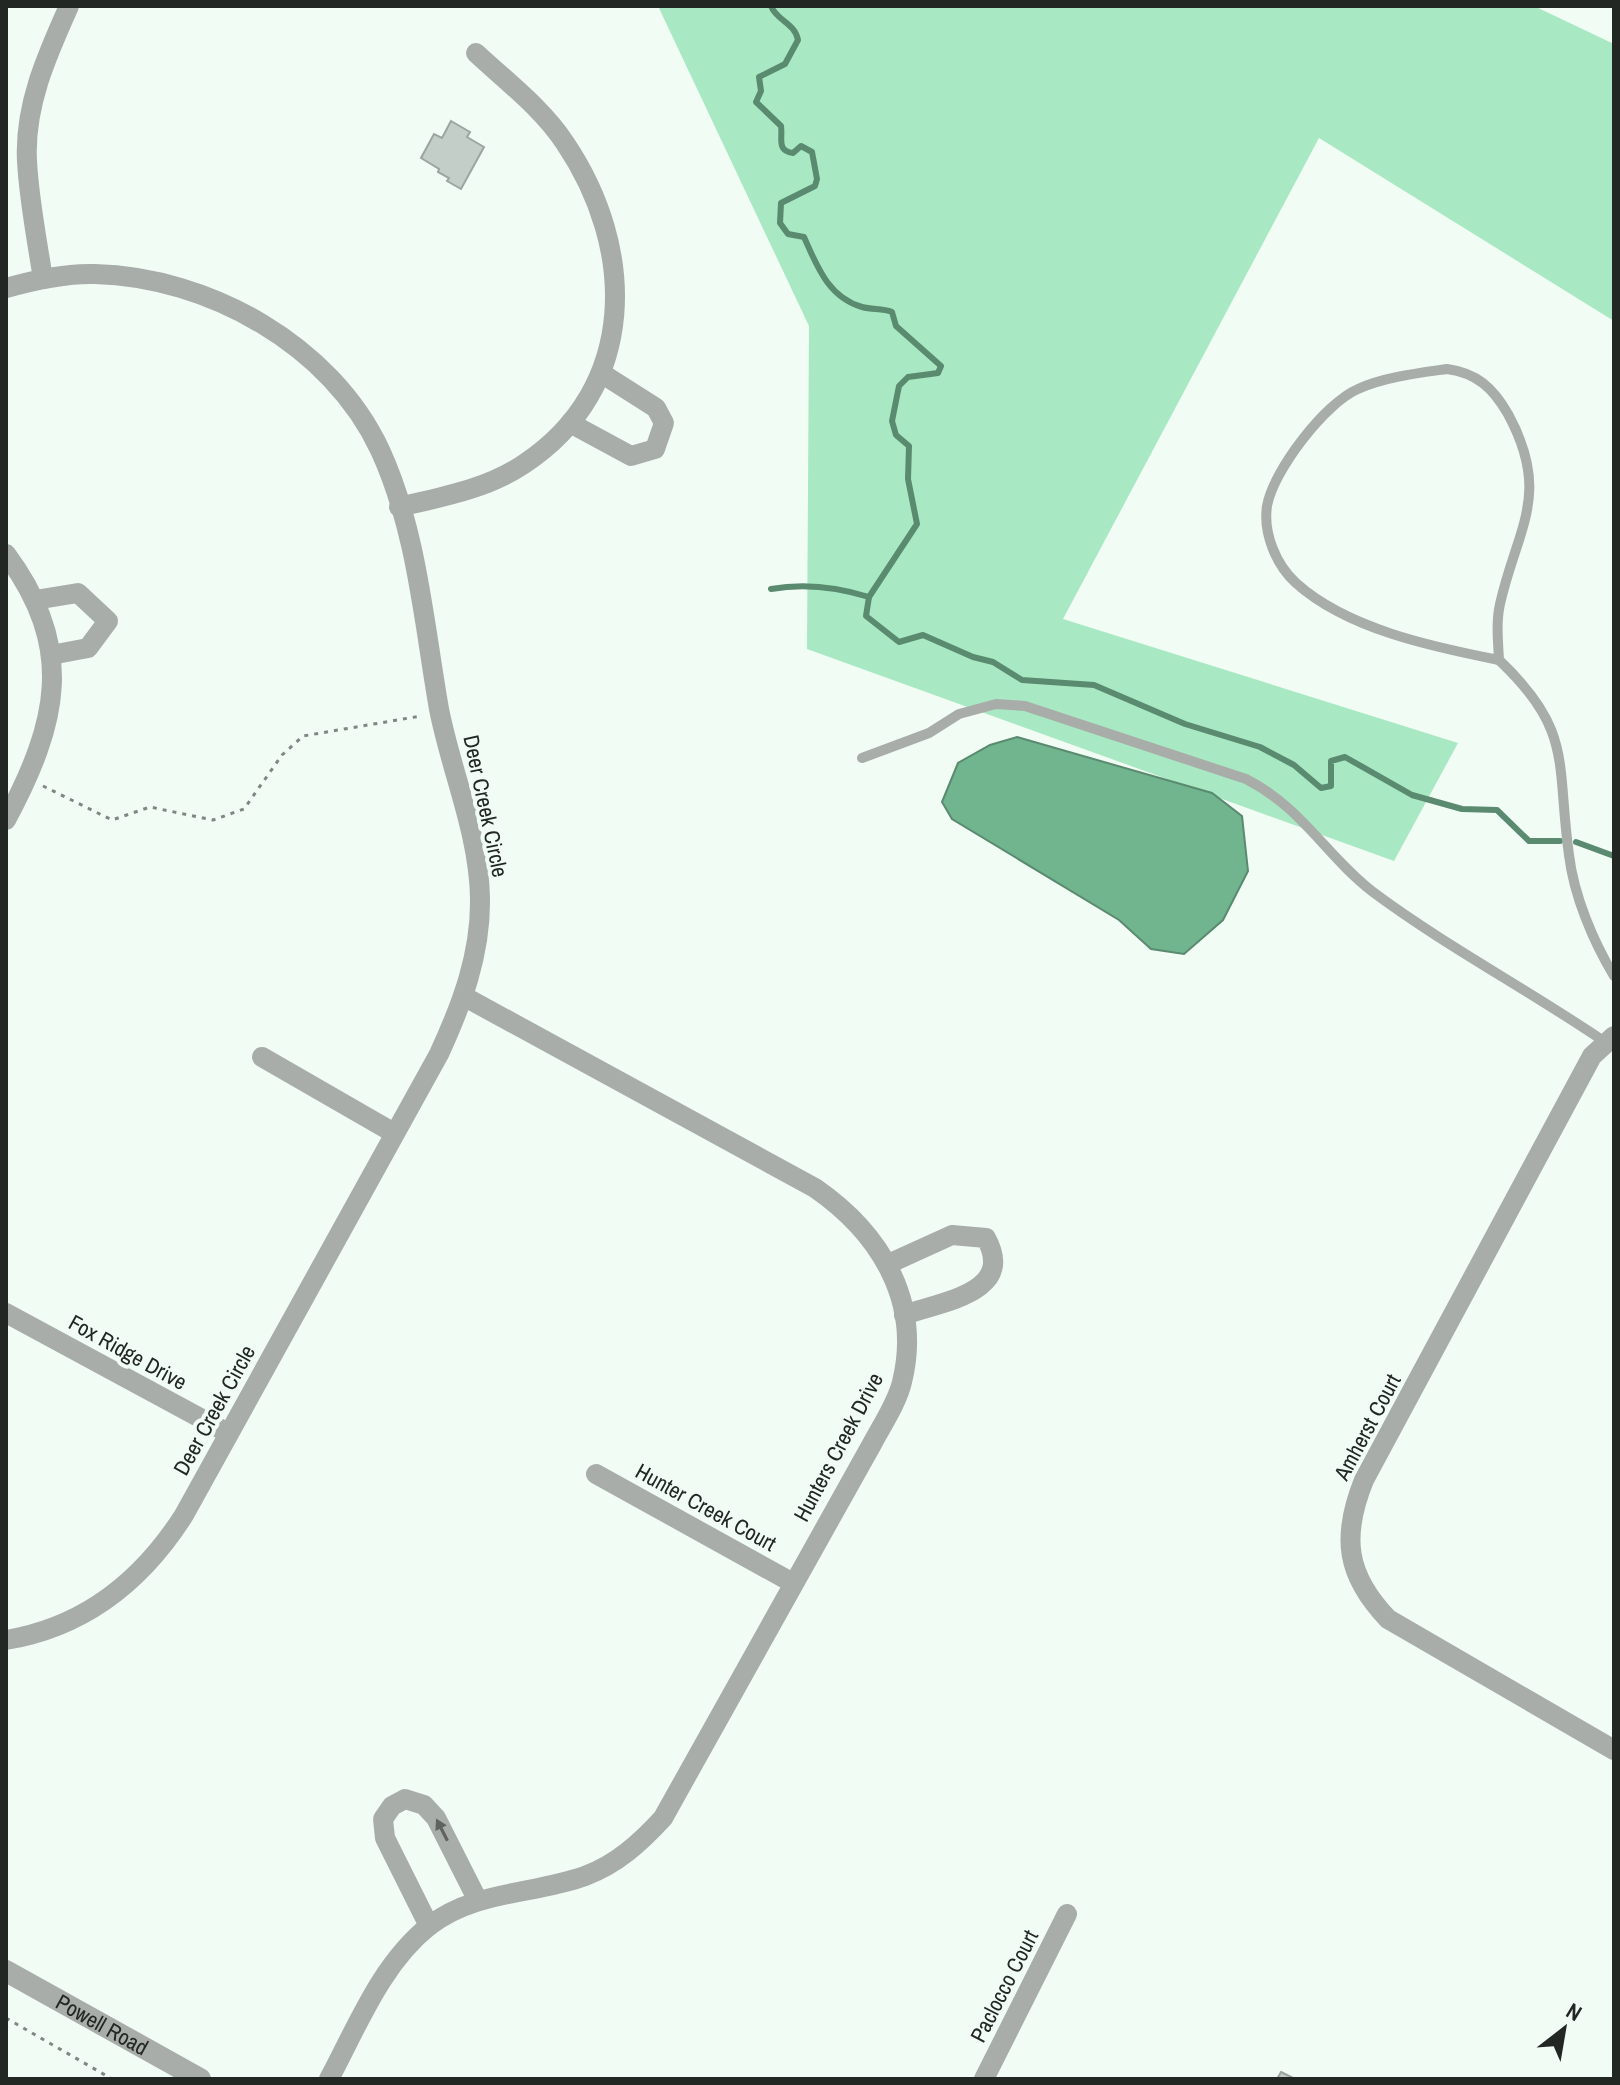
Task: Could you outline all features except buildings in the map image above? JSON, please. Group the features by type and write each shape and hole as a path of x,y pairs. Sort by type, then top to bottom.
{"street":[{"path":"43,279 27,161 28,126 35,92 69,6"},
{"path":"399,507 459,493 500,478 540,453 570,423 601,373 610,344 616,302 609,239 595,195 564,140 543,115 476,53"},
{"name":"Deer Creek Circle","path":"6,288 43,279 94,274 155,281 214,300 265,327 311,361 352,404 380,450 399,507 422,598 440,712 471,835 480,897 476,946 465,997 439,1054 184,1515 164,1546 134,1579 73,1621 6,1640"},
{"path":"570,423 631,456 655,449 664,423 656,408 601,373"},
{"path":"6,554 35,600 51,655 50,710 29,779 6,820"},
{"path":"35,600 78,593 108,621 88,648 51,655"},
{"name":"Hunters Creek Drive","path":"329,2079 388,1970 429,1926 477,1899 584,1876 617,1860 646,1837 676,1798 872,1444 902,1383 904,1315 897,1279 877,1243 852,1216 815,1188 465,997"},
{"name":"Amherst Court","path":"1609,1039 1592,1056 1364,1480 1352,1517 1350,1540 1351,1563 1361,1586 1388,1619 1614,1750"},
{"path":"262,1057 394,1133"},
{"path":"888,1264 952,1235 986,1238 995,1255 993,1274 979,1289 904,1315"},
{"name":"Fox Ridge Drive","path":"6,1313 228,1433"},
{"name":"Hunter Creek Court","path":"596,1474 793,1583"},
{"path":"429,1926 385,1838 383,1819 392,1806 405,1799 424,1805 436,1818 477,1899"},
{"name":"Paclocco Court","path":"984,2079 1067,1914"},
{"name":"Powell Road","path":"6,1971 200,2079"}],"lane":[{"path":"1499,660 1500,602 1526,522 1531,489 1514,426 1483,381 1464,371 1427,372 1358,389 1329,407 1274,486 1266,522 1273,552 1295,583 1331,606 1380,629 1438,648 1499,660 1521,680 1556,735 1569,857 1581,903 1614,976"},
{"path":"862,758 929,733 959,714 996,704 1025,706 1246,779 1275,794 1370,889 1422,927 1609,1039"}],"path":[{"path":"29,779 112,820 150,807 213,820 244,809 282,755 303,736 440,712"},
{"path":"6,2018 112,2079"}],"shaded area":[{"path":"658,6 1534,6 1614,44 1614,321 1319,138 1063,619 1458,743 1394,861 807,649 809,326"},
{"path":"1017,737 1212,793 1242,816 1248,871 1223,920 1184,954 1151,949 1119,920 952,819 942,802 958,763 990,745"}],"waterway":[{"path":"771,6 793,29 798,40 785,64 759,77 761,91 756,102 781,126 784,150 793,153 801,146 812,152 817,179 815,186 781,203 780,223 788,234 804,237 825,279 840,296 862,307 892,312 896,326 941,366 938,373 908,377 899,386 892,421 896,435 909,446 908,479 917,524 869,597 866,616 899,642 923,635 973,657 993,662 1022,680 1094,685 1185,724 1260,747 1294,765 1321,788 1331,786 1331,761 1345,757 1412,795 1462,809 1497,810 1529,841 1560,841"},
{"path":"771,589 820,587 869,597"},
{"path":"1576,842 1614,856"}]}
